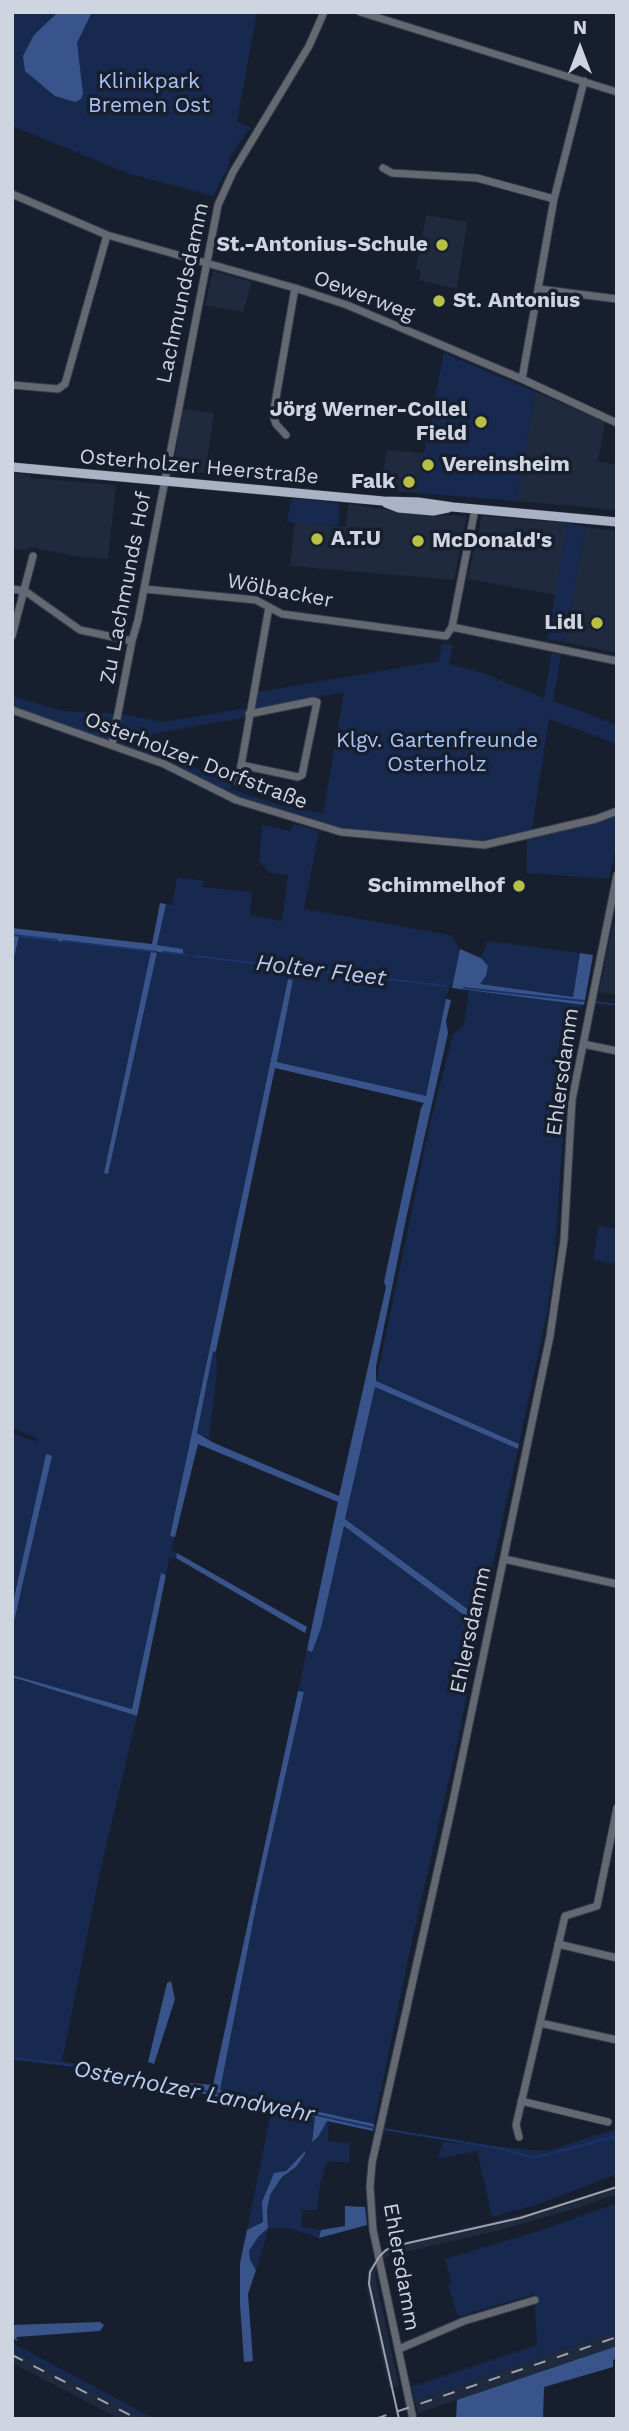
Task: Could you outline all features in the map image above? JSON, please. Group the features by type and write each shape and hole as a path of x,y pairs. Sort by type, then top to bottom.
{"main road":[{"name":"Osterholzer Heerstraße","path":"12,467 617,522"}],"street":[{"name":"Lachmundsdamm","path":"165,481 221,195 302,58 324,12"},
{"path":"360,12 617,93"},
{"path":"522,379 554,199 584,81"},
{"path":"383,168 392,173 477,178 554,199"},
{"name":"Oewerweg","path":"12,194 107,235 347,305 522,379 617,423"},
{"path":"12,385 58,389 65,384 107,235"},
{"path":"286,435 276,424 273,415 295,288"},
{"path":"540,289 617,299"},
{"name":"Zu Lachmunds Hof","path":"112,744 165,481"},
{"path":"450,630 475,509"},
{"path":"12,636 33,556"},
{"path":"12,589 25,591 80,630 132,641"},
{"name":"Wölbacker","path":"144,589 256,600 282,614 441,636 450,630 617,661"},
{"path":"238,783 269,607"},
{"path":"241,765 298,777 302,775 317,702 249,714"},
{"name":"Osterholzer Dorfstraße","path":"12,710 164,764 236,800 341,832 484,845 596,819 617,811"},
{"name":"Ehlersdamm","path":"413,2419 373,2230 370,2187 372,2163 504,1559 559,1283 572,1100 617,876"},
{"path":"583,1044 617,1051"},
{"path":"504,1559 617,1584"},
{"path":"519,2137 516,2125 565,1916 597,1906 617,1808"},
{"path":"558,1944 617,1958"},
{"path":"540,2023 617,2040"},
{"path":"522,2101 608,2122"},
{"path":"399,2349 464,2322 535,2300"}],"shaded area":[{"path":"58,12 92,12 77,43 83,93 81,99 75,102 55,96 25,71 23,56 34,35"},
{"name":"St.-Antonius-Schule","path":"426,215 467,222 457,289 419,280 421,271 416,269"},
{"path":"213,271 252,282 243,312 205,305"},
{"path":"536,392 605,422 598,461 617,465 617,510 516,501"},
{"path":"183,409 214,413 205,473 179,471 177,468 175,457"},
{"path":"387,450 424,453 416,493 379,490"},
{"path":"12,473 30,475 31,478 116,485 108,559 74,556 30,547 29,550 12,549"},
{"path":"350,504 405,513 465,516 454,580 290,566 295,522 346,527"},
{"path":"482,516 568,523 556,595 467,579"},
{"path":"586,527 617,531 617,653 564,642"},
{"path":"160,903 166,904 157,945 183,949 183,954 157,952 108,1174 104,1173 151,951 19,937 12,965 12,928 152,944"},
{"path":"613,923 617,923 617,995 599,992"},
{"path":"460,949 481,958 488,966 486,976 480,984 573,997 580,953 593,955 584,1005 452,988"},
{"path":"288,979 293,980 277,1062 426,1096 446,999 451,1000 446,1021 448,1033 407,1214 376,1366 376,1381 519,1444 518,1449 375,1387 345,1519 481,1619 480,1627 344,1526 321,1628 312,1652 307,1650 338,1502 198,1444 175,1537 170,1536","holes":["275,1068 424,1103 421,1108 384,1282 386,1287 339,1496 214,1443 197,1433 213,1352 216,1351"]},
{"path":"46,1454 52,1456 12,1630 12,1607"},
{"path":"177,1553 307,1627 305,1633 176,1558"},
{"path":"161,1573 166,1575 137,1716 12,1677 132,1709"},
{"path":"298,1691 304,1692 258,1897 220,2090 374,2124 373,2131 327,2121 312,2142 315,2117 176,2088 177,2082 213,2085"},
{"path":"171,1981 175,1999 154,2064 148,2062 167,1983"},
{"path":"305,2151 296,2167 282,2177 270,2195 268,2228 249,2251 250,2260 256,2270 248,2294 253,2361 244,2362 240,2263 247,2230 263,2222 262,2202 274,2173 286,2171"},
{"path":"617,2185 617,2194 577,2208 496,2231 388,2256 377,2269 375,2276 399,2386 389,2389 367,2291 368,2270 380,2253 393,2245 534,2212"},
{"path":"345,2206 365,2207 367,2225 319,2238 321,2230 345,2226"},
{"path":"100,2322 104,2325 100,2331 16,2337 18,2341 12,2338 12,2325"},
{"path":"617,2331 617,2346 418,2413 415,2401"},
{"path":"617,2346 617,2358 613,2360 613,2367 544,2387 543,2419 456,2419 457,2400"},
{"path":"12,2351 146,2419 120,2419 12,2363"}],"green space":[{"name":"Klinikpark Bremen Ost","path":"12,12 257,12 237,122 252,128 229,159 230,165 213,196 127,173 12,126"},
{"name":"Jörg Werner-Collel Field","path":"444,353 536,392 516,501 416,493"},
{"path":"293,498 337,503 340,509 338,526 287,522"},
{"path":"568,523 586,527 564,642 547,639"},
{"name":"Klgv. Gartenfreunde Osterholz","path":"442,643 453,645 449,664 483,673 544,698 552,653 561,655 553,701 617,725 617,744 549,719 532,829 483,840 447,840 340,829 230,795 159,760 12,707 12,696 63,711 121,714 164,722 247,708 252,693 439,661","holes":["344,692 323,814 280,805 231,789 231,784 149,748 152,734 246,717 254,710"]},
{"path":"617,814 617,842 609,879 526,873 527,839"},
{"path":"293,824 319,831 304,909 451,935 460,949 454,981 447,994 426,1097 277,1062 293,981 288,979 170,1535 175,1537 171,1550 177,1553 176,1558 170,1557 166,1575 161,1573 132,1709 123,1708 12,1675 12,1630 51,1456 46,1455 12,1607 12,1433 36,1442 37,1438 12,1428 12,965 19,937 151,951 104,1173 157,951 183,953 183,949 157,945 166,904 172,905 177,877 204,881 203,887 252,892 250,915 282,921 288,875 269,873 259,861 262,825 291,831"},
{"path":"487,941 580,953 573,997 479,984 486,976 488,966 481,958"},
{"path":"469,990 581,1005 566,1088 554,1266 547,1313 519,1444 376,1382 430,1124 453,1034 464,1025"},
{"path":"599,1225 617,1230 617,1264 593,1260"},
{"path":"216,1351 217,1371 209,1438 197,1433 213,1352"},
{"path":"374,1387 518,1449 481,1619 345,1519"},
{"path":"344,1526 480,1627 374,2124 220,2090 258,1897 304,1692 298,1691 307,1650 311,1652 321,1628"},
{"path":"12,1677 137,1716 100,1872 62,2061 177,2082 176,2088 65,2066 12,2060"},
{"path":"272,2107 315,2117 312,2140 318,2137 327,2121 329,2122 328,2141 350,2143 349,2163 327,2161 317,2210 303,2210 301,2227 321,2230 319,2238 289,2228 269,2228 256,2270 250,2260 249,2251 268,2228 270,2195 283,2177 296,2167 305,2151 286,2171 262,2202 263,2222 247,2230"},
{"path":"617,2129 617,2174 536,2205 492,2217 477,2151 438,2159 443,2142 546,2151"},
{"path":"617,2203 617,2331 415,2401 411,2387 537,2345 534,2294 458,2317 448,2285 452,2284 445,2259 536,2232"},
{"path":"12,2343 155,2419 146,2419 12,2351"}],"waterway":[{"name":"Holter Fleet","path":"12,935 57,940"},
{"name":"Holter Fleet","path":"63,941 157,952"},
{"name":"Holter Fleet","path":"163,952 187,955"},
{"name":"Holter Fleet","path":"195,956 446,986"},
{"name":"Holter Fleet","path":"464,988 584,1001"},
{"name":"Holter Fleet","path":"595,1002 617,1005"},
{"name":"Osterholzer Landwehr","path":"12,2058 63,2064 221,2094 375,2128"},
{"name":"Osterholzer Landwehr","path":"383,2129 498,2148 534,2158 617,2136"}],"tram line":[{"path":"399,2419 369,2284 370,2272 379,2257 386,2250 399,2245 520,2218 617,2187"}],"railway":[{"path":"375,2419 617,2337"},
{"path":"12,2355 138,2419"}],"place":[{"name":"St.-Antonius-Schule","path":"442,245"},
{"name":"St. Antonius","path":"439,301"},
{"name":"Jörg Werner-Collel Field","path":"481,422"},
{"name":"Vereinsheim","path":"428,465"},
{"name":"Falk","path":"409,482"},
{"name":"A.T.U","path":"317,539"},
{"name":"McDonald's","path":"418,541"},
{"name":"Lidl","path":"597,623"},
{"name":"Schimmelhof","path":"519,886"}]}
